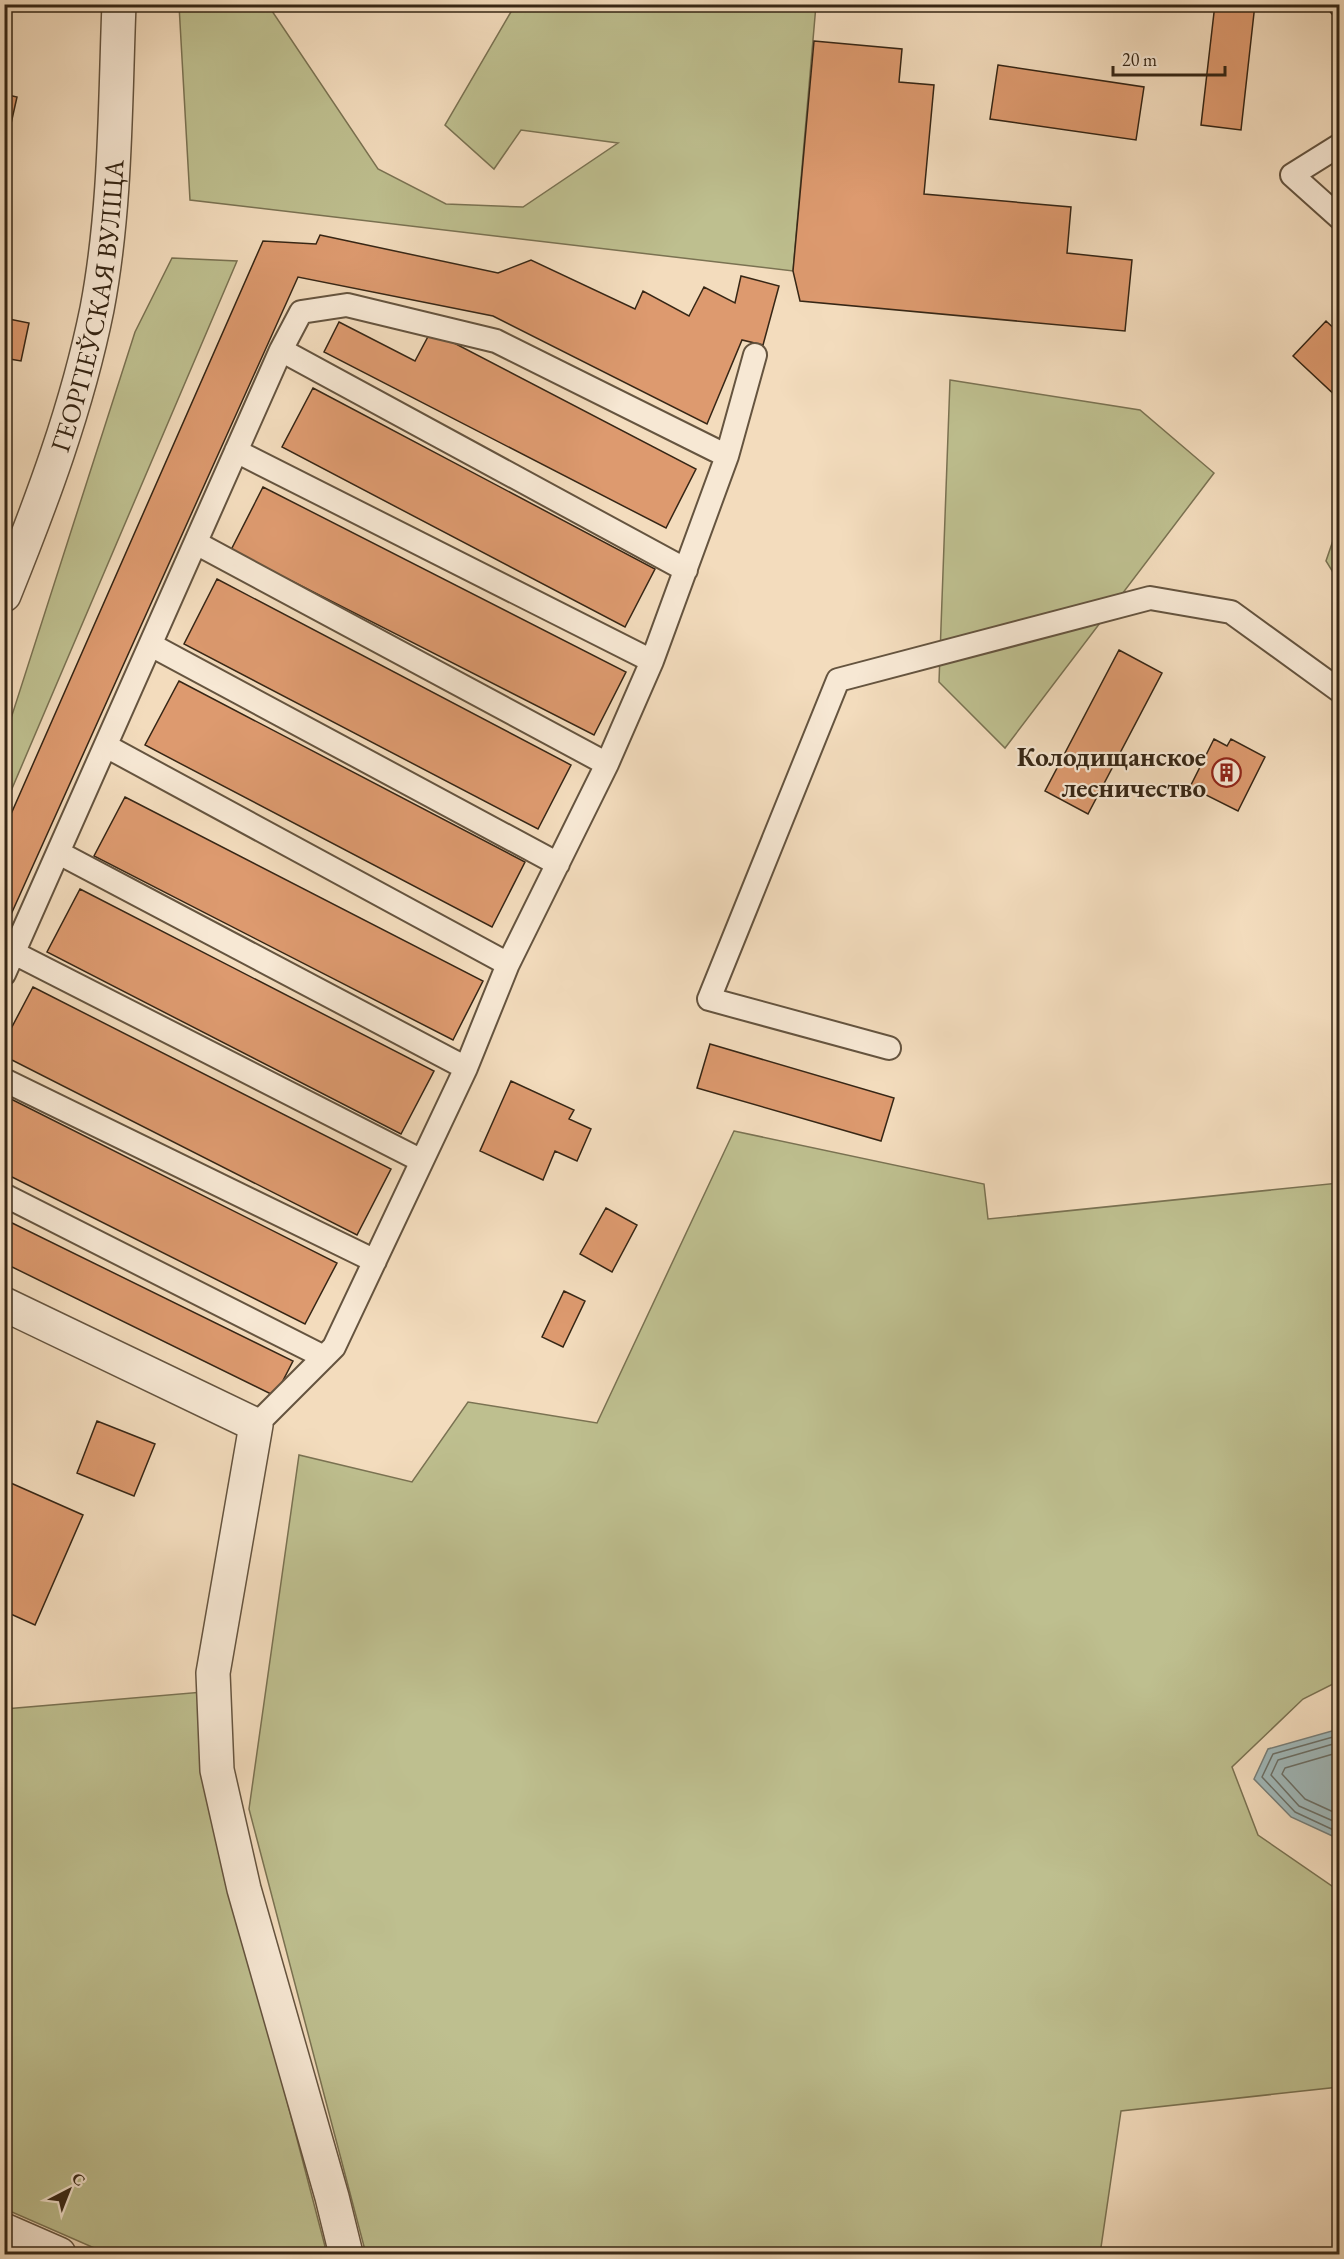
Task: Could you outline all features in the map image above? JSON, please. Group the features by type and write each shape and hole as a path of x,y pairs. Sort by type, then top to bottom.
{"street":[{"name":"ГЕОРГІЕЎСКАЯ ВУЛІЦА","path":"4,594 44,495 79,386 97,308 109,225 119,4"},
{"path":"4,1304 256,1425 213,1672 217,1770 244,1889 332,2197 346,2254"},
{"path":"4,2230 59,2254"}],"lane":[{"path":"1340,145 1292,175 1340,219"},
{"path":"4,974 281,350 302,312 347,305 496,341 727,456"},
{"path":"281,350 686,570"},
{"path":"256,1425 334,1347 466,1068 508,964 607,764 652,661 727,456 755,355"},
{"path":"236,451 652,661"},
{"path":"196,543 607,764"},
{"path":"889,1048 709,999 838,680 1150,598 1231,612 1340,691"},
{"path":"151,645 558,864"},
{"path":"106,746 508,964"},
{"path":"59,853 466,1068"},
{"path":"14,953 422,1161"},
{"path":"4,1080 375,1261"},
{"path":"4,1195 324,1357"}],"green space":[{"path":"179,5 268,5 378,169 446,204 523,207 618,143 521,130 494,169 445,125 515,5 816,5 793,271 190,200"},
{"path":"172,258 237,261 5,805 5,737 135,332"},
{"path":"950,380 1140,410 1214,473 1005,748 939,682"},
{"path":"1339,523 1339,582 1326,561"},
{"path":"734,1131 984,1184 988,1219 1339,1183 1339,1681 1303,1699 1232,1767 1258,1835 1339,1891 1339,2087 1121,2111 1100,2254 366,2254 249,1809 299,1455 412,1482 468,1402 597,1423"},
{"path":"203,1692 232,1890 327,2254 108,2254 5,2209 5,1709"}],"water":[{"path":"1340,1729 1339,1839 1291,1817 1254,1779 1268,1749"}],"building":[{"path":"1215,4 1255,4 1241,130 1201,125"},
{"path":"1324,4 1340,4 1340,24"},
{"path":"814,41 902,49 899,82 934,85 924,194 1071,207 1067,253 1132,260 1125,331 800,301 793,271"},
{"path":"998,65 1144,87 1136,140 990,119"},
{"path":"4,94 17,97 4,155"},
{"path":"320,235 498,273 531,260 635,309 643,291 689,316 704,287 735,303 741,276 779,286 763,345 742,340 707,424 493,316 298,277 4,930 4,830 263,241 316,244"},
{"path":"4,318 29,323 21,361 4,358"},
{"path":"1326,321 1340,334 1340,397 1338,398 1293,356"},
{"path":"339,322 415,361 431,331 696,469 666,528 324,352"},
{"path":"313,388 655,569 625,627 282,447"},
{"path":"263,487 626,672 594,735 231,550"},
{"path":"217,579 571,765 538,829 184,644"},
{"path":"1119,650 1162,673 1088,814 1045,791"},
{"path":"179,681 525,862 492,927 145,745"},
{"name":"Колодищанское лесничество","path":"1214,739 1227,746 1231,739 1265,757 1238,811 1190,787"},
{"path":"125,797 483,981 453,1040 94,856"},
{"path":"80,889 434,1071 401,1134 47,952"},
{"path":"33,987 391,1169 357,1235 4,1056 4,1042"},
{"path":"710,1044 894,1098 881,1141 697,1088"},
{"path":"511,1081 574,1110 569,1119 591,1129 577,1161 555,1151 543,1180 480,1151"},
{"path":"7,1097 337,1263 305,1324 4,1173 4,1102"},
{"path":"606,1208 637,1225 612,1272 580,1254"},
{"path":"4,1219 293,1361 275,1396 4,1263"},
{"path":"564,1291 585,1301 563,1347 542,1337"},
{"path":"97,1421 155,1444 134,1496 77,1473"},
{"path":"4,1480 83,1515 35,1625 4,1611"}],"place":[{"name":"Колодищанское лесничество","path":"1227,772"}]}
